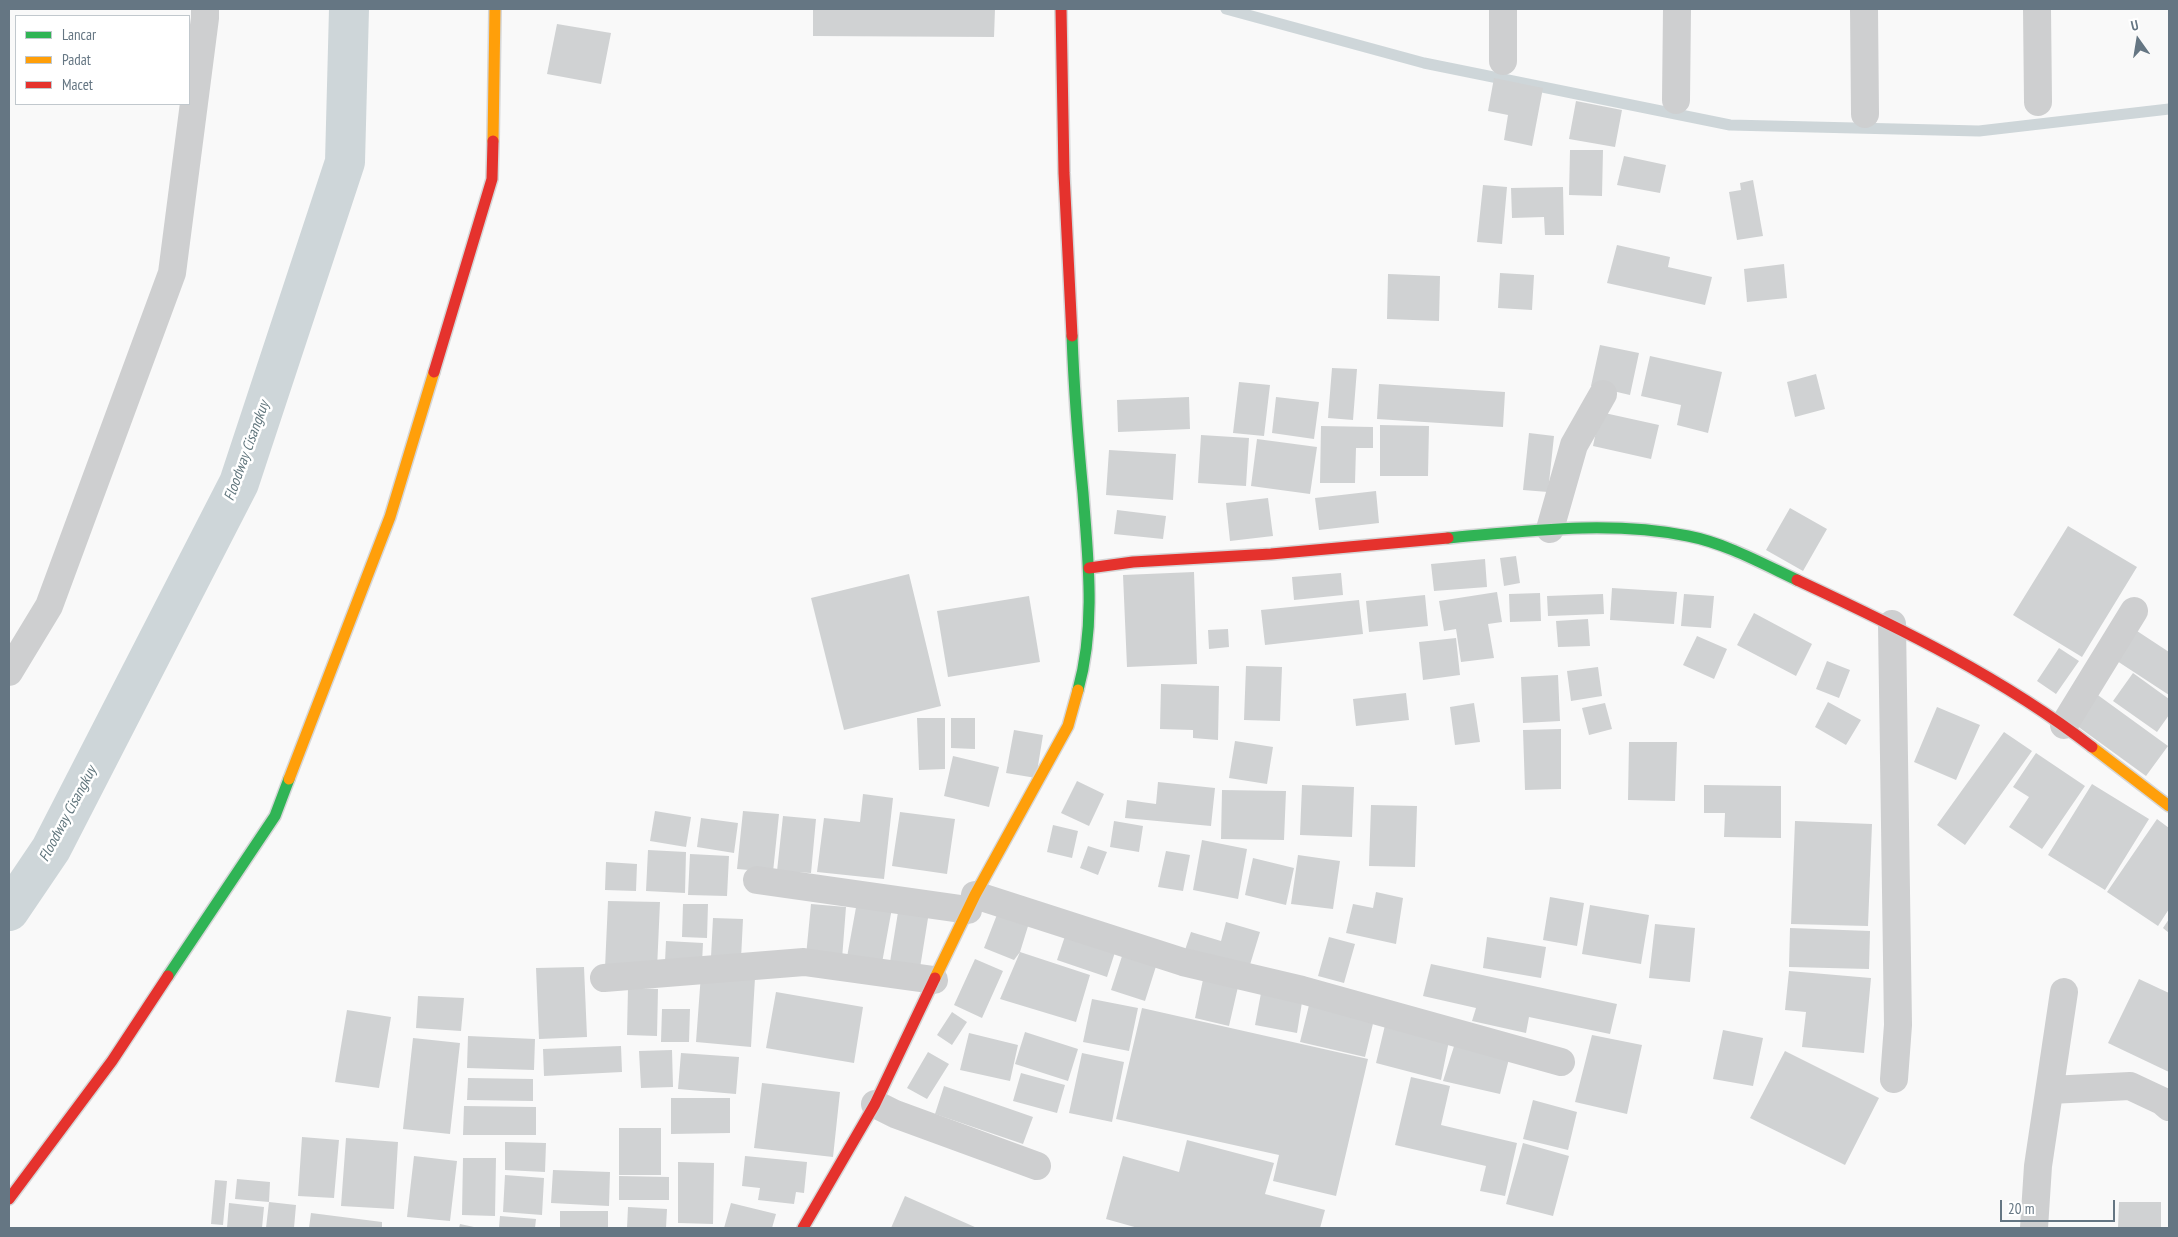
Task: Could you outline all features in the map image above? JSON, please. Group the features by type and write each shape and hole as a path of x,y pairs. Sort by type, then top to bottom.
{"street":[{"path":"9,672 49,606 172,274 205,9"},
{"path":"9,1199 112,1061 275,816 390,517 492,179 495,9"},
{"path":"803,1228 876,1104 972,903 1068,726 1083,672 1090,612 1089,568 1074,383 1064,173 1061,9"},
{"path":"1503,9 1503,61"},
{"path":"1676,100 1677,9"},
{"path":"1864,9 1865,114"},
{"path":"2037,9 2038,102"},
{"path":"1550,529 1574,445 1603,394"},
{"path":"1089,568 1133,562 1290,552 1550,529 1632,528 1689,536 1744,555 1892,624 1960,661 2064,725 2169,806"},
{"path":"2064,725 2134,611"},
{"path":"1892,624 1898,1025 1894,1079"},
{"path":"757,880 972,903 1183,962 1302,990 1561,1062"},
{"path":"604,978 804,962 934,980"},
{"path":"2034,1228 2038,1166 2064,992"},
{"path":"2050,1090 2130,1086 2162,1101 2169,1107"},
{"path":"876,1104 895,1114 1037,1166"}],"building":[{"path":"813,9 995,9 994,37 813,36"},
{"path":"557,24 611,33 601,84 547,74"},
{"path":"1494,78 1543,88 1532,146 1504,140 1508,115 1488,111"},
{"path":"1576,101 1622,110 1615,147 1569,139"},
{"path":"1570,150 1603,150 1602,196 1569,195"},
{"path":"1624,156 1666,165 1660,193 1617,185"},
{"path":"1753,180 1763,236 1737,240 1729,192 1741,190 1740,183"},
{"path":"1483,185 1507,187 1502,244 1477,242"},
{"path":"1563,187 1564,235 1545,235 1544,217 1512,218 1511,188"},
{"path":"1617,245 1670,257 1668,267 1712,277 1705,305 1607,283"},
{"path":"1784,264 1787,298 1747,302 1744,269"},
{"path":"1500,273 1534,275 1532,310 1498,308"},
{"path":"1388,274 1440,276 1439,321 1387,319"},
{"path":"1600,345 1639,353 1630,395 1591,386"},
{"path":"1650,356 1722,372 1708,433 1677,425 1681,405 1641,396"},
{"path":"1332,368 1357,369 1353,420 1328,418"},
{"path":"1816,374 1825,409 1795,417 1787,382"},
{"path":"1239,382 1270,385 1264,436 1233,433"},
{"path":"1379,384 1505,392 1503,427 1377,419"},
{"path":"1189,397 1190,429 1118,432 1117,400"},
{"path":"1276,397 1319,402 1314,439 1272,433"},
{"path":"1600,412 1659,425 1651,459 1593,446"},
{"path":"1380,425 1429,426 1428,476 1380,476"},
{"path":"1321,426 1373,427 1373,448 1356,448 1355,483 1320,483"},
{"path":"1529,433 1554,436 1548,492 1523,490"},
{"path":"1201,435 1249,438 1246,486 1198,483"},
{"path":"1257,439 1317,447 1310,494 1251,486"},
{"path":"1109,450 1176,454 1173,500 1106,495"},
{"path":"1376,491 1379,523 1319,530 1315,498"},
{"path":"1268,498 1273,536 1230,541 1226,503"},
{"path":"1790,508 1827,529 1803,571 1766,550"},
{"path":"1117,510 1166,516 1163,539 1114,534"},
{"path":"2068,526 2137,567 2082,657 2013,615"},
{"path":"1516,556 1520,583 1504,586 1500,558"},
{"path":"1485,559 1487,587 1434,591 1431,564"},
{"path":"1194,572 1197,664 1127,667 1123,575"},
{"path":"1341,573 1343,595 1294,600 1292,577"},
{"path":"909,574 941,706 844,730 811,598"},
{"path":"1612,588 1677,592 1674,624 1610,620"},
{"path":"1497,592 1502,622 1488,624 1494,658 1461,662 1456,629 1444,631 1439,601"},
{"path":"1540,593 1541,621 1510,622 1509,594"},
{"path":"1603,594 1604,614 1548,616 1547,596"},
{"path":"1684,594 1714,596 1711,628 1681,626"},
{"path":"1425,595 1428,626 1369,632 1366,601"},
{"path":"1029,596 1040,662 948,677 937,611"},
{"path":"1359,600 1363,634 1265,645 1261,610"},
{"path":"1754,613 1812,644 1796,676 1737,645"},
{"path":"1588,619 1590,646 1558,647 1556,621"},
{"path":"1228,629 1229,647 1209,649 1208,630"},
{"path":"2134,629 2169,652 2169,695 2114,659"},
{"path":"1697,636 1727,649 1714,679 1683,665"},
{"path":"1456,638 1460,675 1423,680 1419,642"},
{"path":"2059,648 2079,661 2056,694 2037,681"},
{"path":"1827,661 1850,670 1839,698 1816,689"},
{"path":"1246,666 1282,667 1280,721 1244,720"},
{"path":"1598,667 1602,696 1571,701 1567,671"},
{"path":"2133,673 2169,699 2169,715 2157,732 2113,701"},
{"path":"1558,675 1560,721 1523,723 1521,677"},
{"path":"1161,684 1219,686 1218,740 1193,738 1193,730 1160,729"},
{"path":"1406,693 1409,720 1356,726 1353,699"},
{"path":"2095,693 2168,746 2146,776 2073,723"},
{"path":"1828,702 1861,720 1846,745 1815,727"},
{"path":"1474,703 1480,742 1455,745 1450,707"},
{"path":"1605,703 1612,729 1589,735 1582,708"},
{"path":"1937,707 1980,725 1956,780 1914,762"},
{"path":"917,718 945,718 945,769 919,770"},
{"path":"951,718 975,718 975,749 951,748"},
{"path":"1561,729 1561,789 1525,790 1523,730"},
{"path":"1014,730 1043,735 1036,778 1006,773"},
{"path":"2004,732 2032,751 1965,845 1937,825"},
{"path":"1235,741 1273,747 1267,784 1229,778"},
{"path":"1629,742 1677,742 1675,801 1628,800"},
{"path":"2036,753 2085,786 2042,849 2009,827 2029,797 2013,787"},
{"path":"953,756 999,767 989,807 944,796"},
{"path":"1077,781 1104,794 1089,826 1061,813"},
{"path":"1158,782 1215,788 1211,826 1125,818 1127,800 1156,804"},
{"path":"2092,784 2149,819 2105,890 2048,855"},
{"path":"1302,785 1354,787 1352,837 1300,835"},
{"path":"1704,785 1781,786 1781,838 1724,837 1725,813 1704,813"},
{"path":"1222,790 1286,791 1284,840 1221,839"},
{"path":"863,794 893,798 884,879 817,872 824,818 860,822"},
{"path":"1371,805 1417,806 1415,867 1369,866"},
{"path":"655,811 691,817 686,847 650,841"},
{"path":"743,811 779,814 773,872 737,869"},
{"path":"900,812 955,819 947,874 892,866"},
{"path":"783,816 816,819 811,873 777,871"},
{"path":"701,818 738,823 734,853 697,847"},
{"path":"2157,819 2169,828 2169,909 2158,926 2107,892"},
{"path":"1114,821 1143,826 1139,852 1110,847"},
{"path":"1795,821 1872,824 1868,926 1791,924"},
{"path":"1053,825 1078,831 1072,858 1047,852"},
{"path":"1202,840 1247,849 1238,899 1193,890"},
{"path":"1088,846 1107,852 1098,875 1080,868"},
{"path":"648,850 686,852 685,893 646,891"},
{"path":"1166,851 1190,855 1183,891 1158,887"},
{"path":"690,854 729,856 727,896 688,895"},
{"path":"1298,855 1340,861 1333,909 1291,904"},
{"path":"1253,858 1294,868 1286,905 1245,895"},
{"path":"606,862 637,864 636,891 605,890"},
{"path":"1376,892 1403,898 1396,944 1346,933 1353,904 1373,908"},
{"path":"1550,897 1584,903 1577,946 1543,940"},
{"path":"608,901 660,902 657,969 605,968"},
{"path":"857,902 892,908 882,963 847,957"},
{"path":"683,904 708,904 707,938 682,937"},
{"path":"811,904 846,907 842,959 806,956"},
{"path":"1590,905 1649,915 1641,964 1582,954"},
{"path":"899,906 929,912 920,968 890,962"},
{"path":"998,912 1029,923 1020,952 1014,960 984,948"},
{"path":"713,918 743,919 741,959 711,957"},
{"path":"2169,919 2169,933 2163,928"},
{"path":"1226,922 1260,932 1249,968 1185,950 1191,932 1221,941"},
{"path":"1655,924 1695,928 1690,982 1649,978"},
{"path":"1790,928 1870,931 1869,969 1789,967"},
{"path":"1067,930 1117,946 1107,977 1057,960"},
{"path":"1329,937 1355,944 1344,983 1318,976"},
{"path":"1487,937 1546,947 1541,978 1483,968"},
{"path":"666,941 703,943 702,963 665,962"},
{"path":"1124,950 1158,960 1145,1001 1111,990"},
{"path":"1020,952 1090,975 1076,1022 1000,999"},
{"path":"975,959 1003,971 982,1018 954,1005"},
{"path":"1431,964 1617,1004 1610,1034 1529,1017 1526,1033 1472,1021 1476,1008 1423,996"},
{"path":"584,967 587,1037 539,1039 536,968"},
{"path":"1205,970 1240,978 1229,1026 1195,1018"},
{"path":"1789,971 1871,978 1864,1053 1802,1047 1806,1012 1785,1010"},
{"path":"701,974 755,978 751,1047 696,1042"},
{"path":"2139,979 2169,993 2169,1072 2108,1043"},
{"path":"628,988 658,989 657,1036 627,1035"},
{"path":"1262,988 1303,996 1297,1033 1255,1025"},
{"path":"776,992 863,1007 854,1063 766,1048"},
{"path":"418,996 464,998 461,1031 416,1028"},
{"path":"1311,997 1376,1011 1365,1057 1300,1042"},
{"path":"1092,999 1138,1008 1129,1051 1083,1042"},
{"path":"1142,1008 1368,1059 1336,1196 1273,1181 1279,1155 1116,1119"},
{"path":"662,1009 690,1009 689,1042 661,1042"},
{"path":"347,1010 391,1017 379,1088 335,1082"},
{"path":"952,1012 967,1022 952,1045 937,1035"},
{"path":"1386,1021 1450,1036 1441,1080 1376,1063"},
{"path":"1723,1030 1763,1038 1753,1086 1713,1079"},
{"path":"1025,1032 1078,1049 1068,1081 1015,1064"},
{"path":"969,1033 1018,1045 1010,1081 960,1070"},
{"path":"1592,1035 1642,1045 1627,1114 1575,1102"},
{"path":"468,1036 535,1039 534,1070 467,1068"},
{"path":"413,1038 460,1043 450,1134 403,1129"},
{"path":"1456,1040 1510,1055 1500,1094 1443,1081"},
{"path":"621,1046 622,1072 544,1076 543,1049"},
{"path":"672,1050 673,1087 641,1088 639,1051"},
{"path":"1785,1051 1879,1098 1845,1165 1750,1118"},
{"path":"928,1052 949,1064 927,1099 907,1088"},
{"path":"681,1053 739,1057 736,1094 678,1089"},
{"path":"1082,1053 1124,1062 1112,1122 1069,1113"},
{"path":"1021,1073 1065,1085 1057,1113 1013,1101"},
{"path":"1411,1077 1450,1086 1441,1125 1517,1143 1505,1196 1480,1191 1486,1166 1395,1145"},
{"path":"468,1078 533,1079 533,1101 467,1100"},
{"path":"762,1083 840,1092 833,1157 754,1148"},
{"path":"944,1086 1033,1117 1023,1144 935,1114"},
{"path":"671,1098 730,1098 730,1133 671,1134"},
{"path":"1533,1100 1577,1112 1568,1150 1523,1139"},
{"path":"464,1106 536,1107 536,1135 463,1135"},
{"path":"619,1128 661,1128 661,1175 619,1175"},
{"path":"302,1137 339,1140 334,1198 298,1196"},
{"path":"346,1138 398,1142 394,1209 341,1206"},
{"path":"1187,1140 1274,1163 1265,1194 1325,1210 1320,1228 1138,1228 1106,1219 1123,1156 1179,1172"},
{"path":"505,1142 546,1143 545,1172 505,1170"},
{"path":"1523,1143 1569,1156 1553,1216 1506,1204"},
{"path":"414,1156 457,1161 450,1221 407,1217"},
{"path":"745,1156 807,1162 804,1193 796,1192 794,1204 758,1200 760,1188 742,1186"},
{"path":"463,1158 496,1158 495,1216 462,1215"},
{"path":"678,1162 714,1163 713,1224 678,1223"},
{"path":"553,1170 610,1172 609,1206 551,1203"},
{"path":"505,1175 544,1178 542,1215 503,1212"},
{"path":"619,1176 669,1177 669,1200 619,1200"},
{"path":"237,1179 270,1182 269,1202 235,1199"},
{"path":"215,1180 227,1181 223,1225 211,1224"},
{"path":"905,1196 977,1228 891,1228"},
{"path":"269,1202 296,1205 294,1228 266,1228"},
{"path":"2119,1202 2161,1202 2161,1228 2118,1228"},
{"path":"229,1203 264,1207 262,1228 227,1228"},
{"path":"731,1203 776,1214 772,1228 724,1228"},
{"path":"628,1207 667,1209 666,1228 627,1228"},
{"path":"560,1211 608,1211 608,1228 560,1228"},
{"path":"311,1213 382,1222 382,1228 309,1228"},
{"path":"500,1216 536,1219 535,1228 499,1228"},
{"path":"460,1224 474,1227 474,1228 459,1228"}],"waterway":[{"name":"Floodway Cisangkuy","path":"9,911 51,849 239,483 345,162 349,9"},
{"path":"1226,9 1424,63 1730,125 1979,131 2169,109"}],"traffic: fast":[{"path":"1072,336 1089,592 1087,641 1084,666 1078,690"},
{"path":"1448,538 1568,528 1658,531 1702,539 1744,555 1797,580"},
{"path":"168,976 275,816 289,779"}],"traffic: slow":[{"path":"493,141 495,9"},
{"path":"289,779 390,517 434,372"},
{"path":"935,978 975,895 1068,726 1078,690"},
{"path":"2092,747 2169,806"}],"traffic: jam":[{"path":"1061,9 1064,173 1072,336"},
{"path":"434,372 492,179 493,141"},
{"path":"1089,568 1133,562 1271,554 1448,538"},
{"path":"1797,580 1912,636 1987,676 2058,722 2092,747"},
{"path":"9,1199 112,1061 168,976"},
{"path":"803,1228 875,1104 935,978"}]}
